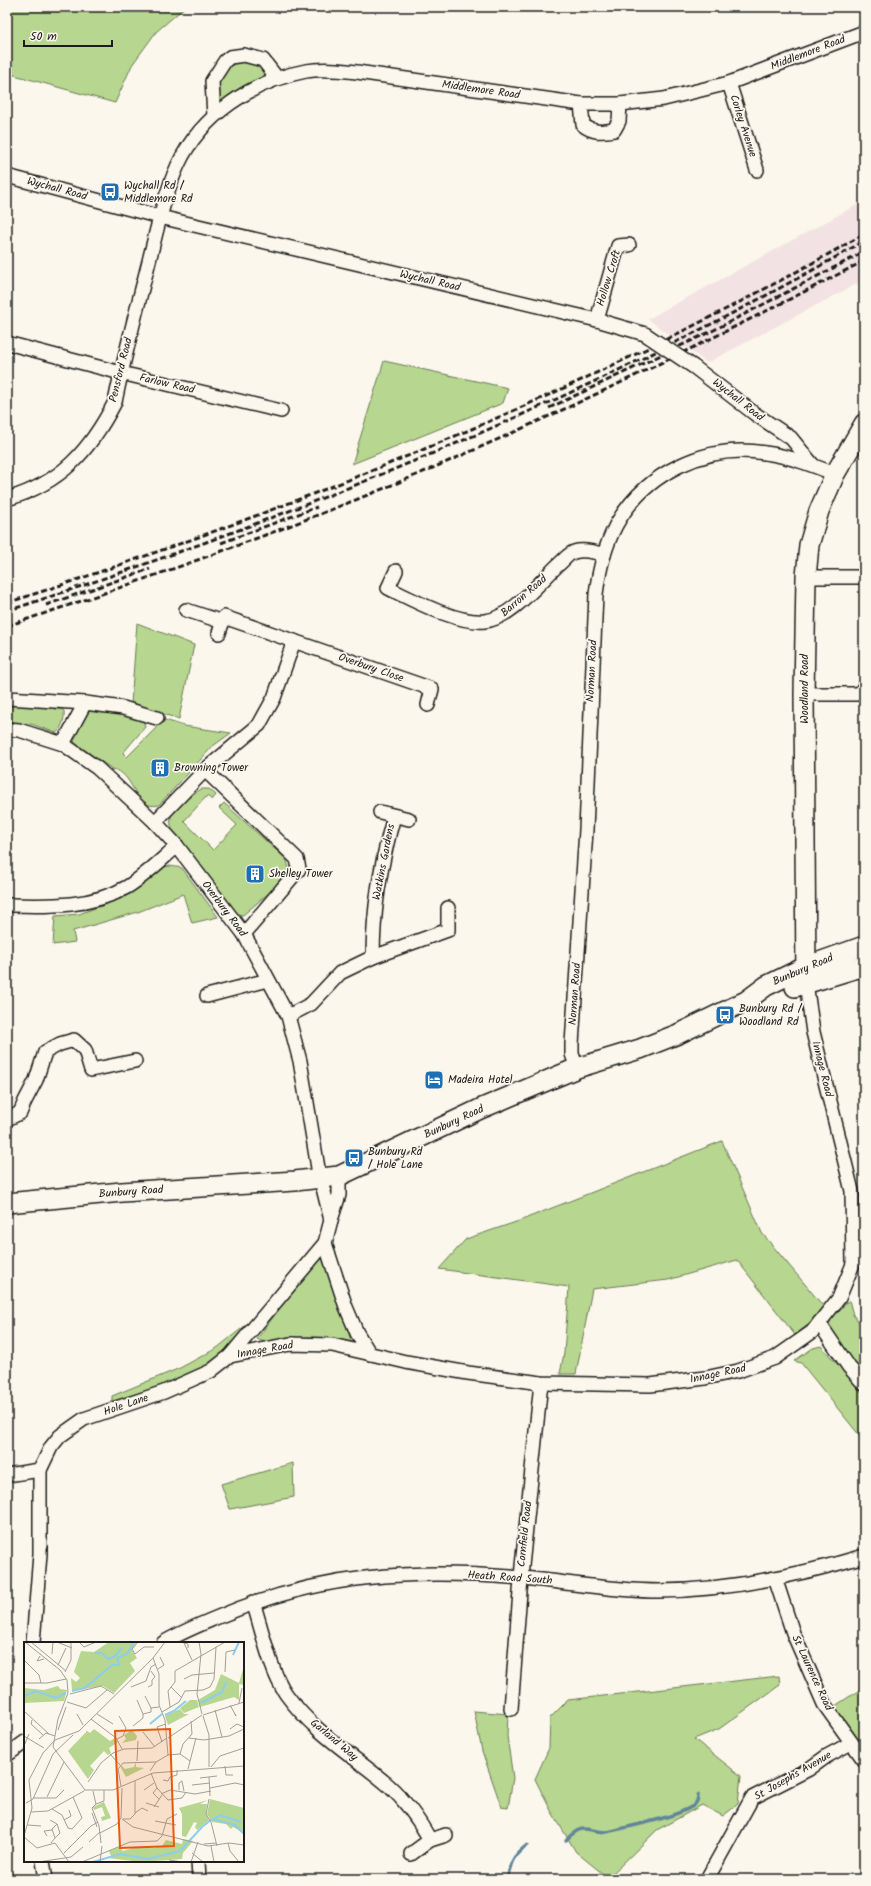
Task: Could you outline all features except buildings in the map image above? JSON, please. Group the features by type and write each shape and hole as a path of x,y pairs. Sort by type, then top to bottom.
{"main road":[{"name":"Woodland Road","path":"805,975 804,694 806,577 809,545 819,511 835,474 864,424"},
{"name":"Bunbury Road","path":"805,975 864,946"},
{"name":"Bunbury Road","path":"7,1203 122,1192 295,1181 339,1176 480,1109 577,1068 640,1049 678,1034 746,1001 766,986 805,975 864,966"}],"street":[{"name":"Middlemore Road","path":"160,217 179,164 205,124 244,95 277,78 307,71 328,69 581,104 620,104 664,99 729,83 864,32"},
{"path":"214,116 212,81 225,61 230,57 244,55 263,60 277,78"},
{"name":"Corley Avenue","path":"729,83 757,170"},
{"path":"581,104 583,125 589,130 601,132 614,130 619,121 620,104"},
{"name":"Wychall Road","path":"7,176 160,217 597,320 645,334 694,367 755,414 791,438 812,465"},
{"name":"Pensford Road","path":"7,499 20,495 68,468 92,442 102,427 115,402 160,217"},
{"name":"Hollow Croft","path":"597,320 618,246 629,245"},
{"name":"Farlow Road","path":"7,344 281,411"},
{"name":"Norman Road","path":"577,1068 572,1054 572,1044 586,830 596,594 604,555 617,524 635,497 659,476 686,462 708,455 738,451 765,452 812,465 835,474"},
{"name":"Barron Road","path":"396,571 388,588 429,608 471,621 484,622 496,620 513,608 573,552 588,551 604,555"},
{"path":"806,577 864,577"},
{"name":"Overbury Close","path":"186,610 221,628 224,618 432,689 428,705"},
{"path":"155,822 222,753 259,725 274,698 294,641"},
{"path":"804,694 862,694"},
{"path":"8,698 85,703 124,708 157,718"},
{"path":"63,744 85,703"},
{"name":"Overbury Road","path":"7,729 19,730 63,744 97,768 155,822 177,846 244,934 288,1016 300,1061 321,1178"},
{"path":"205,770 297,859 299,869 244,934"},
{"name":"Watkins Gardens","path":"380,812 409,819"},
{"name":"Watkins Gardens","path":"373,957 373,934 378,884 394,816"},
{"path":"7,905 33,906 76,903 102,899 128,887 177,846"},
{"path":"288,1016 311,1004 340,974 373,957 448,930 448,908"},
{"name":"Innage Road","path":"230,1356 290,1344 332,1345 468,1373 541,1383 650,1385 705,1378 738,1371 775,1358 812,1332 839,1298 853,1264 854,1236 852,1191 813,1032 805,975"},
{"path":"207,996 268,980"},
{"path":"7,1119 20,1113 36,1080 45,1052 60,1044 74,1040 85,1050 92,1070 135,1061"},
{"name":"Hole Lane","path":"33,1642 40,1554 40,1470 45,1457 60,1436 84,1419 177,1386 211,1372 230,1356 325,1243 339,1195 339,1176"},
{"name":"Hole Lane","path":"321,1178 331,1220"},
{"path":"325,1243 346,1307 357,1332 370,1354"},
{"path":"819,1322 849,1367 864,1384"},
{"name":"Cornfield Road","path":"511,1709 521,1578 541,1383"},
{"path":"7,1475 40,1470"},
{"name":"Heath Road South","path":"165,1642 180,1633 253,1602 304,1588 353,1578 407,1574 521,1578 590,1586 658,1591 740,1585 824,1568 864,1556"},
{"name":"St Laurence Road","path":"775,1578 808,1671 824,1704 864,1760"},
{"name":"Garland Way","path":"253,1602 277,1676 296,1707 325,1736 389,1786 416,1816 430,1840"},
{"path":"7,1754 24,1743"},
{"name":"St Josephs Avenue","path":"707,1879 752,1798 809,1769 827,1756 851,1743"},
{"path":"410,1854 430,1840 446,1835"},
{"path":"43,1862 46,1879"},
{"path":"198,1862 199,1879"}],"shaded area":[{"path":"864,201 864,280 707,363 648,319"}],"green space":[{"path":"7,7 185,7 156,32 132,65 115,103 7,73"},
{"path":"237,62 250,63 264,68 267,74 265,79 219,105 216,82 228,68"},
{"path":"384,361 508,388 503,403 352,464"},
{"path":"137,623 194,645 179,719 131,704"},
{"path":"7,703 55,705 54,709 61,709 64,711 63,723 56,733 31,724 7,723"},
{"path":"86,712 117,712 143,719 145,727 123,753 127,757 156,728 157,723 162,719 184,726 231,733 213,746 159,805 150,805 139,797 130,783 120,772 112,769 75,743 73,736"},
{"path":"202,789 209,789 216,795 212,800 207,796 184,821 213,850 237,825 219,808 224,803 286,859 288,865 287,875 284,880 243,915 235,914 172,831 171,817 173,814 184,801"},
{"path":"170,866 182,868 218,917 192,923 183,894 138,912 73,931 75,942 53,945 55,916 79,914 106,904 139,886 164,867"},
{"path":"722,1141 762,1233 824,1307 814,1320 795,1335 737,1260 668,1280 592,1289 576,1374 560,1374 564,1353 569,1287 439,1269 466,1239 519,1221"},
{"path":"324,1255 352,1344 312,1337 276,1342 257,1339 279,1309"},
{"path":"849,1300 853,1315 864,1328 864,1375 828,1328 831,1319"},
{"path":"251,1321 223,1358 179,1381 112,1401 112,1396 180,1368 217,1348"},
{"path":"821,1346 864,1394 864,1441 801,1363 794,1361 813,1348"},
{"path":"293,1463 294,1497 230,1509 221,1484"},
{"path":"779,1676 780,1685 719,1729 694,1739 741,1776 738,1804 723,1816 702,1805 657,1830 608,1878 576,1852 550,1809 535,1779 549,1748 550,1718 568,1700"},
{"path":"864,1687 864,1750 848,1732 835,1706"},
{"path":"474,1711 508,1714 507,1736 513,1778 508,1808 501,1807 482,1751"}],"waterway":[{"path":"566,1840 572,1834 581,1829 607,1832 675,1814 693,1806 697,1801 698,1795"},
{"path":"507,1879 513,1860 527,1845"}],"railway":[{"path":"7,603 118,566 228,526 445,440 552,393 658,343 762,290 864,234"},
{"path":"7,611 117,574 227,534 337,492 445,448 552,401 658,351 762,298 864,241"},
{"path":"549,408 714,330 864,252"},
{"path":"7,626 226,550 335,508 442,464 549,416 654,366 864,261"},
{"path":"221,543 317,507"},
{"path":"46,605 150,569"}],"place":[{"name":"Wychall Rd / Middlemore Rd","path":"110,192"},
{"name":"Browning Tower","path":"160,768"},
{"name":"Shelley Tower","path":"255,874"},
{"name":"Bunbury Rd / Woodland Rd","path":"725,1015"},
{"name":"Madeira Hotel","path":"434,1080"},
{"name":"Bunbury Rd / Hole Lane","path":"354,1158"}]}
